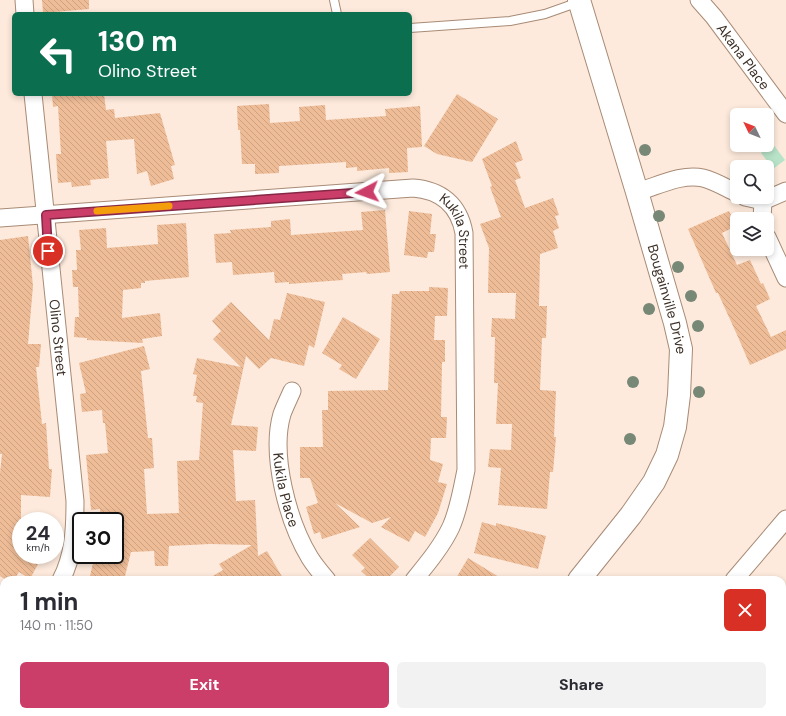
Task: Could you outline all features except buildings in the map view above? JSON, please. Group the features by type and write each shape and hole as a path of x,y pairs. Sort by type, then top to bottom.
{"street":[{"path":"24,0 25,12"},
{"name":"Akana Place","path":"699,0 714,17 786,114"},
{"name":"Bougainville Drive","path":"579,1 637,192 681,348 679,395 675,427 667,455 654,482 632,515 582,576"},
{"name":"Olino Street","path":"33,96 75,501 74,536 71,557 63,576"},
{"path":"637,192 681,178 692,177 710,180 730,190"},
{"name":"Kukila Street","path":"0,218 413,188 430,190 446,200 458,213 462,222 464,233 466,470 460,499 451,527 436,551 417,576"},
{"path":"774,196 786,191"},
{"path":"774,252 786,278"},
{"name":"Kukila Place","path":"292,391 282,414 279,436 280,461 284,486 290,513 299,538 311,559 324,576"},
{"path":"737,576 786,519"}],"lane":[{"path":"334,0 337,12"},
{"path":"412,28 510,21 545,14 579,1"}],"green space":[{"path":"774,145 785,160 774,168 774,160 766,160 761,153 774,152"}],"slow traffic":[{"path":"97,211 169,206"}],"route":[{"path":"48,251 46,215 367,192"}]}
